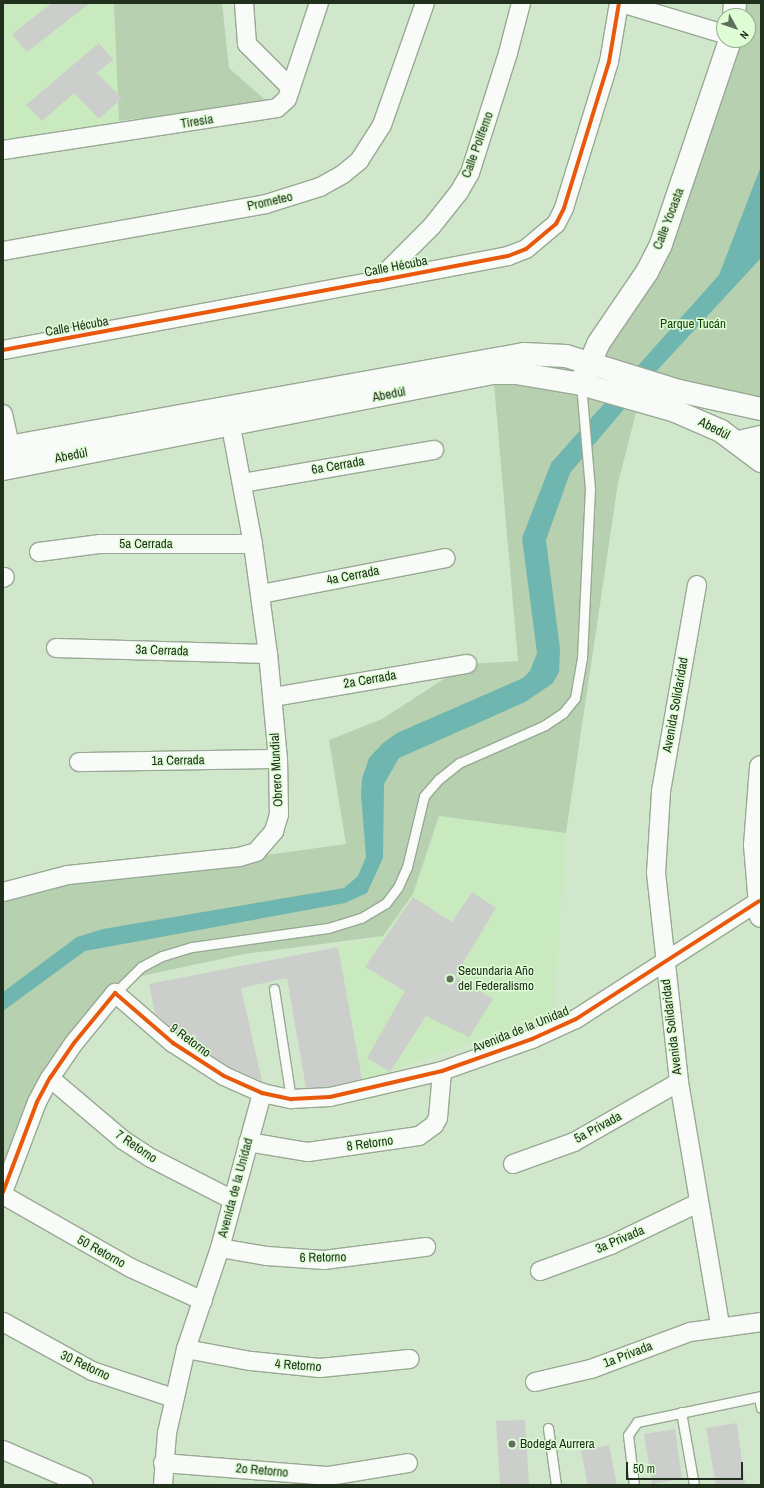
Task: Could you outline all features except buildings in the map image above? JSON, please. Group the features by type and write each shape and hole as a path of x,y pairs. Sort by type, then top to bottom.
{"street":[{"path":"244,3 247,44 291,88"},
{"name":"Tiresia","path":"3,150 247,115 277,108 287,99 319,3"},
{"name":"Prometeo","path":"3,251 266,204 320,187 343,174 359,161 382,126 425,3"},
{"name":"Calle Polifemo","path":"376,281 432,226 459,192 470,173 508,53 521,3"},
{"path":"620,3 716,32"},
{"name":"Calle Hécuba","path":"3,350 508,256 526,249 556,224 609,62 620,3"},
{"name":"Calle Yocasta","path":"581,384 589,362 613,320 647,272 661,244 727,48"},
{"name":"Abedúl","path":"7,458 524,354 566,356 678,391 761,409"},
{"name":"Abedúl","path":"7,458 231,426 493,373 516,372 581,384 675,411 739,442 761,461"},
{"path":"3,414 7,458"},
{"name":"Obrero Mundial","path":"3,892 68,875 239,857 256,852 274,831 279,815 278,759 273,697 261,594 231,426"},
{"path":"739,442 761,437"},
{"name":"6a Cerrada","path":"242,483 434,450"},
{"name":"5a Cerrada","path":"39,552 100,544 253,544"},
{"name":"4a Cerrada","path":"261,594 446,558"},
{"name":"Avenida Solidaridad","path":"697,585 668,744 658,830 656,872 679,1082 698,1203 720,1325"},
{"name":"3a Cerrada","path":"56,648 268,654"},
{"name":"2a Cerrada","path":"273,697 467,664"},
{"name":"1a Cerrada","path":"79,762 278,759"},
{"path":"760,908 754,845 761,767"},
{"name":"Avenida de la Unidad","path":"163,1485 163,1463 173,1398 186,1349 220,1248 262,1093 292,1099 365,1091 442,1071 532,1039 576,1019 665,963 760,908"},
{"path":"3,1194 32,1114 50,1078 74,1043 115,993"},
{"name":"9 Retorno","path":"115,993 196,1059 262,1093"},
{"name":"8 Retorno","path":"248,1142 308,1152 419,1136 434,1125 438,1118 442,1071"},
{"name":"7 Retorno","path":"50,1078 123,1140 151,1158 233,1200"},
{"name":"5a Privada","path":"513,1164 574,1142 679,1082"},
{"name":"50 Retorno","path":"3,1194 131,1268 203,1301"},
{"name":"3a Privada","path":"540,1271 611,1245 698,1203"},
{"name":"6 Retorno","path":"220,1248 282,1258 324,1260 426,1247"},
{"name":"30 Retorno","path":"3,1322 92,1371 173,1398"},
{"name":"1a Privada","path":"535,1382 591,1369 690,1332 720,1325 761,1322"},
{"name":"4 Retorno","path":"186,1349 258,1362 320,1368 410,1359"},
{"path":"3,1450 84,1485"},
{"name":"2o Retorno","path":"163,1463 329,1476 408,1464"}],"lane":[{"path":"115,993 141,967 162,956 192,947 328,928 367,914 386,903 398,887 424,796 439,778 459,763 545,725 564,713 575,698 582,658 590,488 581,384"},
{"path":"274,989 292,1099"},
{"path":"634,1485 628,1441 631,1428 644,1419 760,1396 761,1408"},
{"path":"681,1412 694,1485"},
{"path":"548,1428 556,1485"}],"shaded area":[{"path":"3,3 114,3 119,121 5,139"},
{"name":"Secundaria Año del Federalismo","path":"439,816 566,833 554,1010 517,1027 411,1062 391,1073 363,1083 338,947 383,936 413,894"},
{"path":"167,1480 242,1485 167,1485"}],"green space":[{"path":"114,3 222,3 229,68 269,103 119,121"},
{"name":"Parque Tucán","path":"735,3 761,3 761,409 607,360 598,344 631,296 727,48 756,48 756,8 735,8"},
{"path":"493,373 639,401 618,483 566,833 439,816 413,894 383,936 244,954 128,979 74,1043 3,1192 3,892 346,844 329,740 382,719 467,664 518,661"}],"water":[{"path":"761,166 761,258 651,377 570,473 546,540 560,649 559,672 553,683 525,702 399,758 384,784 383,858 367,893 345,903 85,951 3,1011 3,992 77,937 103,929 344,888 358,876 366,857 361,794 362,779 369,758 383,743 397,733 523,678 530,671 537,653 522,538 551,463 719,275"}],"cycle path":[{"path":"3,350 508,256 526,249 556,224 564,208 609,62 619,3"},
{"path":"3,1192 37,1102 50,1078 74,1043 115,993 173,1043 224,1076 262,1093 291,1099 330,1097 442,1071 532,1039 576,1019 759,901"}],"place":[{"name":"Secundaria Año del Federalismo","path":"450,979"},
{"name":"Bodega Aurrera","path":"512,1444"}]}
